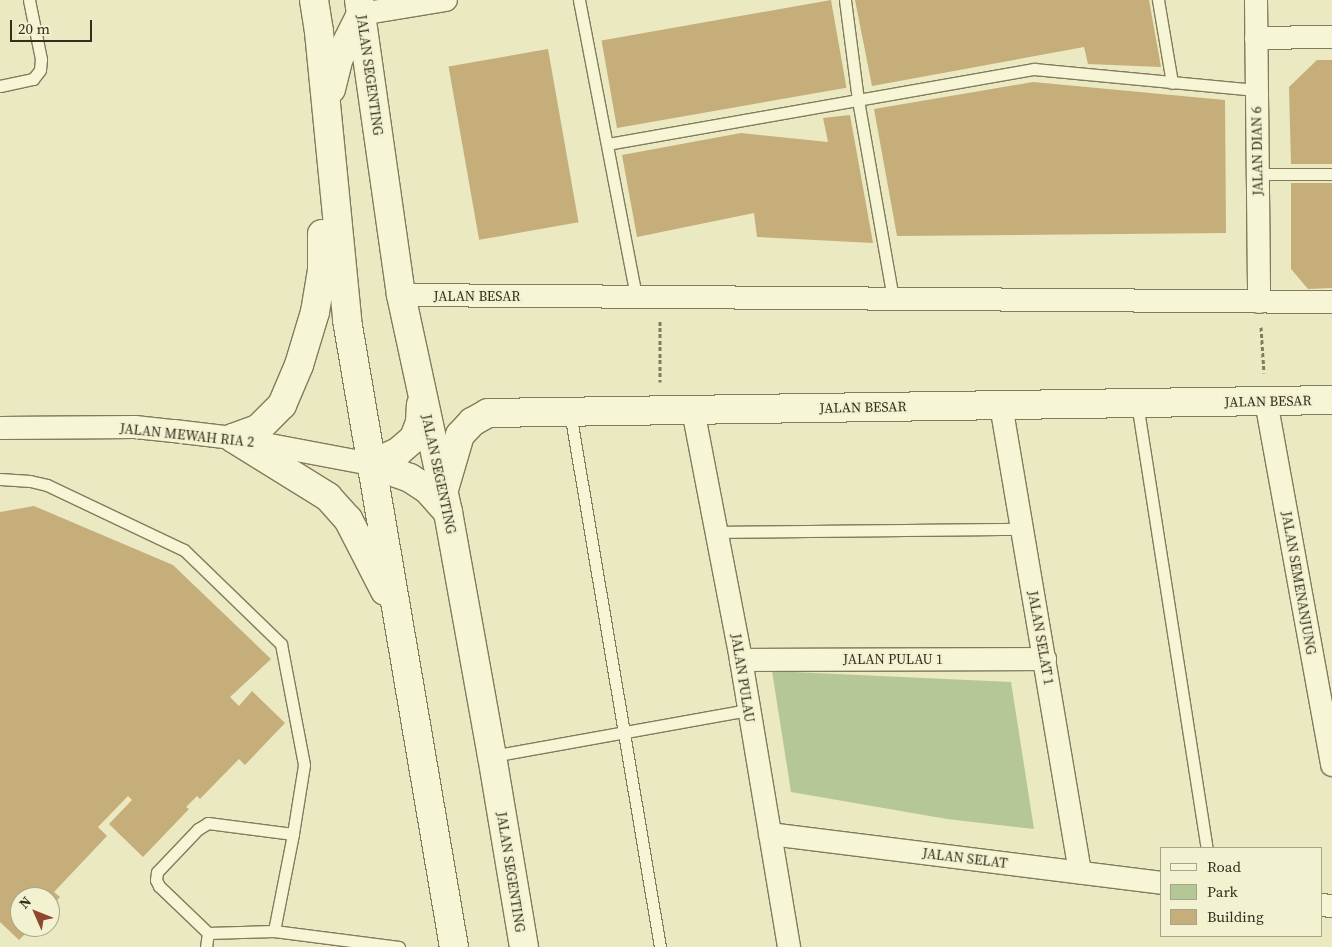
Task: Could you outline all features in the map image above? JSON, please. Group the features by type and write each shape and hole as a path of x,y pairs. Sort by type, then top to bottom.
{"street":[{"path":"314,0 328,118 329,146 347,320 454,947"},
{"name":"JALAN DIAN 6","path":"1256,0 1259,302"},
{"path":"328,118 333,78 338,60 360,7 432,1"},
{"name":"JALAN SEGENTING","path":"360,7 401,295 446,501 524,947"},
{"path":"1256,38 1332,37"},
{"path":"233,438 258,429 282,405 299,364 315,312 322,270 322,163 329,146"},
{"name":"JALAN BESAR","path":"401,295 1332,302"},
{"path":"371,464 398,452 414,438 420,422 422,391"},
{"name":"JALAN BESAR","path":"446,501 460,436 472,422 488,413 1332,400"},
{"name":"JALAN SEMENANJUNG","path":"1266,401 1332,765"},
{"name":"JALAN SELAT 1","path":"1001,405 1020,529 1045,659 1080,872"},
{"name":"JALAN PULAU","path":"693,410 741,660 789,947"},
{"name":"JALAN MEWAH RIA 2","path":"0,428 135,427 233,438 371,464"},
{"path":"233,438 328,497 348,519 396,613"},
{"path":"371,464 410,478 446,501"},
{"name":"JALAN PULAU 1","path":"741,660 1045,659"},
{"path":"492,756 492,820 508,935 507,947"},
{"name":"JALAN SELAT","path":"770,834 1160,883"}],"lane":[{"path":"0,86 33,79 40,70 41,59 29,0"},
{"path":"579,0 636,297"},
{"path":"845,0 858,100 893,299"},
{"path":"1158,0 1172,83"},
{"path":"608,144 1034,69 1256,90"},
{"path":"1257,174 1332,174"},
{"path":"1137,403 1207,847"},
{"path":"570,412 660,947"},
{"path":"0,479 30,481 47,486 184,550 281,644 304,765 274,931"},
{"path":"717,532 1020,529"},
{"path":"492,756 748,710"},
{"path":"293,834 208,824 198,829 157,872 156,880 159,886 208,933 274,931 399,947"},
{"path":"206,947 208,933"}],"path":[{"path":"660,297 660,410"},
{"path":"1259,302 1266,401"}],"green space":[{"path":"772,671 1011,682 1034,829 947,819 791,792"}],"building":[{"path":"831,0 846,88 617,128 602,40"},
{"path":"855,0 1149,0 1161,67 1088,64 1084,47 872,86"},
{"path":"548,49 579,222 479,240 449,67"},
{"path":"1317,60 1332,60 1332,164 1291,164 1289,87"},
{"path":"1033,82 1225,100 1226,233 897,236 874,109"},
{"path":"850,115 873,243 757,237 754,213 637,237 622,155 741,133 828,142 823,118"},
{"path":"1291,183 1332,183 1332,288 1308,289 1291,269"},
{"path":"34,506 173,565 271,659 230,697 239,706 252,691 285,723 245,765 239,759 200,799 197,796 186,807 189,809 143,857 109,824 132,800 128,796 98,827 107,836 59,887 10,887 10,931 0,922 0,512"}]}
